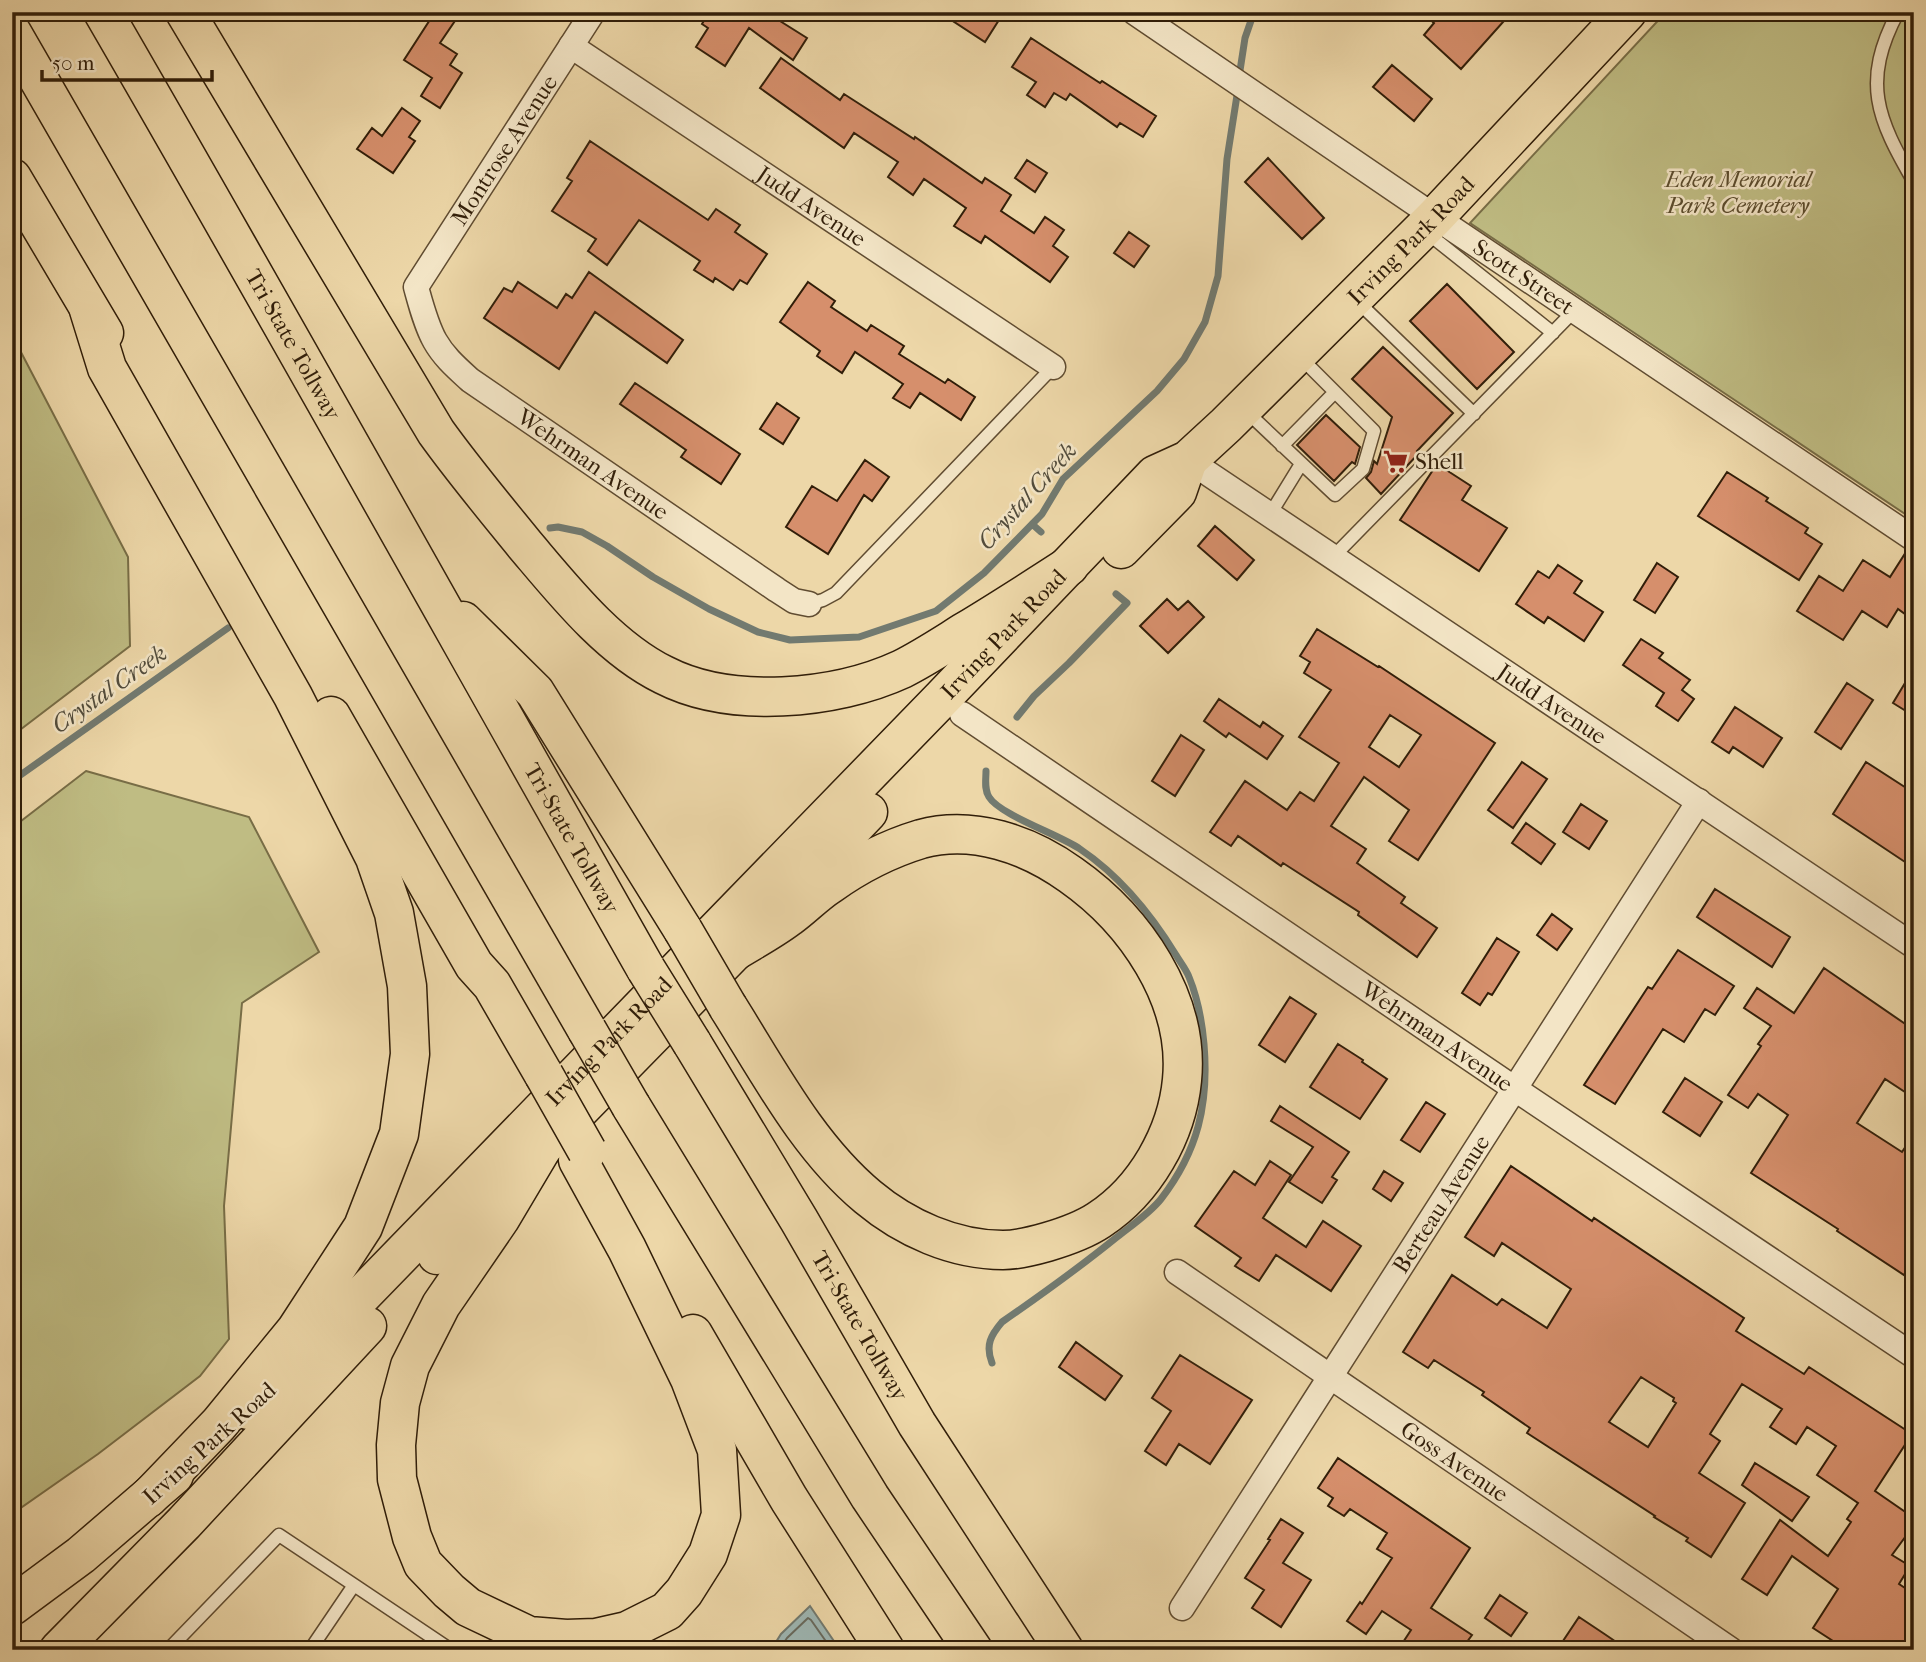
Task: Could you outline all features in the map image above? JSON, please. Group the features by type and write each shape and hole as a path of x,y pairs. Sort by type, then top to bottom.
{"main road":[{"name":"Tri-State Tollway","path":"103,12 249,264 646,969 799,1220 916,1424 1064,1650"},
{"path":"185,12 436,432 465,473 586,615 632,655 661,674 680,683 718,692 755,696 795,696 860,684 901,669 1069,566"},
{"name":"Irving Park Road","path":"12,1606 80,1555 264,1396 1155,475 1188,460 1243,408 1429,224 1627,12"},
{"path":"12,33 631,1106 870,1497 973,1650"},
{"path":"12,178 317,691 474,965 492,985 583,1155 789,1499 885,1650"},
{"path":"89,310 107,368 293,696 375,858 394,914 407,986 410,1054 399,1134 363,1227 296,1330 219,1424 148,1498"},
{"name":"Irving Park Road","path":"59,1650 184,1523 376,1317 735,951 1177,492 1188,460"},
{"path":"429,587 536,692 802,1124 845,1175 868,1197 900,1220 927,1235 966,1245 1003,1250 1031,1247 1057,1239 1100,1219 1133,1191 1146,1174 1174,1119 1182,1076 1182,1048 1178,1024 1171,1000 1144,947 1114,911 1081,881 1024,849 999,839 975,834 949,835 923,839 895,848 864,862 827,886 789,918 735,951"},
{"path":"541,1150 499,1219 441,1305 410,1366 400,1403 397,1479 412,1537 423,1564 449,1591 468,1607 529,1636 566,1639 596,1638 627,1630 667,1611 684,1592 708,1554 721,1516 717,1450 690,1379 583,1155"},
{"path":"12,1580 80,1555"}],"street":[{"name":"Montrose Avenue","path":"416,287 593,12"},
{"name":"Scott Street","path":"1134,12 1265,100 1429,224 1574,311 1914,539"},
{"name":"Judd Avenue","path":"571,46 1053,367"},
{"name":"Wehrman Avenue","path":"416,287 435,341 450,361 470,380 776,590 794,601 809,604"},
{"name":"Judd Avenue","path":"1188,460 1914,946"},
{"name":"Wehrman Avenue","path":"962,714 1914,1356"},
{"name":"Berteau Avenue","path":"1182,1608 1699,801"},
{"name":"Goss Avenue","path":"1177,1272 1731,1650"}],"lane":[{"path":"1898,12 1887,34 1876,82 1881,116 1897,153 1914,182"},
{"path":"1429,224 1553,333"},
{"path":"1354,298 1474,414"},
{"path":"1332,558 1574,311"},
{"path":"1243,408 1335,495 1363,469 1374,431 1297,355"},
{"path":"809,604 836,593 1053,367"},
{"path":"1282,446 1335,392"},
{"path":"1269,516 1301,464"},
{"path":"168,1650 279,1535 451,1650"},
{"path":"310,1650 354,1586"}],"green space":[{"name":"Eden Memorial Park Cemetery","path":"1666,12 1914,12 1914,520 1470,223"},
{"path":"12,335 128,557 130,646 12,736"},
{"path":"86,771 249,817 319,952 242,1003 224,1206 229,1339 200,1376 98,1454 12,1514 12,828"}],"water":[{"path":"810,1606 840,1650 771,1650 781,1634"}],"building":[{"path":"435,12 461,12 440,43 457,54 450,65 462,73 440,108 421,96 432,78 404,60"},
{"path":"709,12 786,12 780,21 807,38 793,60 749,28 725,66 696,47 708,28 702,24"},
{"path":"939,12 1004,12 985,42"},
{"path":"1422,12 1512,12 1461,69 1424,35 1434,23"},
{"path":"1031,38 1156,116 1143,137 1120,123 1117,127 1070,94 1066,100 1054,93 1045,107 1027,95 1036,82 1012,67"},
{"path":"781,58 840,100 844,94 914,139 915,137 982,183 985,178 1011,195 1001,211 1034,233 1045,217 1064,230 1053,246 1068,257 1050,282 985,236 981,243 954,226 966,208 924,179 913,195 888,177 898,162 854,133 844,148 760,88"},
{"path":"1392,65 1432,99 1414,121 1373,87"},
{"path":"402,108 420,121 409,137 415,141 393,173 357,149 372,128 382,136"},
{"path":"590,141 708,220 716,209 740,225 735,232 767,254 747,284 740,280 733,290 715,278 713,282 694,270 700,261 639,220 607,265 588,251 596,239 552,211 572,181 567,178"},
{"path":"1268,158 1324,218 1302,239 1245,182"},
{"path":"1027,160 1047,173 1035,192 1015,178"},
{"path":"1129,232 1149,246 1134,267 1114,253"},
{"path":"589,272 683,340 667,363 595,312 559,369 484,318 504,288 512,292 518,282 557,308 566,294 572,298"},
{"path":"808,282 835,301 831,307 867,331 871,325 904,346 899,354 945,383 948,379 975,397 961,420 920,393 910,408 893,398 903,384 855,352 842,373 817,356 820,351 780,322"},
{"path":"1447,284 1514,352 1477,389 1410,321"},
{"path":"1383,347 1453,413 1381,494 1366,478 1374,461 1377,464 1392,417 1352,379"},
{"path":"635,383 740,454 721,484 681,457 686,450 620,404"},
{"path":"777,403 799,418 783,444 760,429"},
{"name":"Shell","path":"1326,415 1360,447 1355,464 1352,462 1334,481 1297,445"},
{"path":"865,460 889,477 872,501 864,495 828,554 786,527 812,486 837,501"},
{"path":"1437,464 1471,486 1462,500 1507,528 1479,571 1400,520"},
{"path":"1727,472 1808,528 1805,533 1822,544 1799,580 1698,516"},
{"path":"1215,526 1254,560 1237,580 1198,546"},
{"path":"1906,552 1914,554 1914,601 1905,614 1898,609 1887,627 1862,611 1843,640 1797,611 1819,576 1843,591 1863,560 1890,577"},
{"path":"1657,563 1678,577 1655,613 1634,600"},
{"path":"1558,565 1582,581 1574,593 1603,612 1584,641 1548,617 1544,623 1516,604 1538,571 1549,578"},
{"path":"1167,599 1178,610 1188,601 1204,617 1168,653 1140,626"},
{"path":"1317,629 1379,666 1495,743 1418,860 1389,841 1409,810 1364,777 1331,826 1366,849 1357,863 1405,897 1401,903 1437,928 1417,957 1358,915 1359,912 1283,863 1281,866 1238,836 1231,846 1210,832 1245,781 1287,810 1300,792 1314,801 1339,763 1299,737 1331,690 1304,673 1310,662 1300,656","holes":["1390,715 1421,735 1399,767 1369,747"]},
{"path":"1641,639 1663,653 1659,658 1690,680 1682,690 1694,699 1678,721 1656,706 1664,693 1623,665"},
{"path":"1914,668 1914,716 1893,703"},
{"path":"1847,683 1873,700 1841,749 1815,732"},
{"path":"1219,699 1260,727 1263,722 1283,736 1267,759 1229,733 1226,737 1204,721"},
{"path":"1735,707 1782,738 1763,767 1733,747 1729,753 1712,742"},
{"path":"1181,735 1204,750 1175,796 1152,781"},
{"path":"1522,762 1547,779 1513,828 1488,810"},
{"path":"1866,762 1914,793 1914,868 1833,814"},
{"path":"1581,804 1607,821 1589,849 1563,832"},
{"path":"1526,823 1555,844 1541,864 1512,843"},
{"path":"1715,889 1790,937 1772,967 1697,917"},
{"path":"1552,914 1572,929 1557,950 1537,935"},
{"path":"1497,938 1519,952 1492,995 1488,993 1480,1005 1462,993"},
{"path":"1678,950 1734,986 1715,1015 1705,1009 1684,1042 1663,1029 1615,1104 1584,1085 1648,987 1652,989"},
{"path":"1824,968 1914,1030 1914,1098 1885,1079 1857,1123 1902,1152 1914,1134 1914,1260 1904,1275 1751,1173 1788,1115 1758,1094 1748,1108 1728,1095 1771,1026 1744,1008 1757,988 1794,1013"},
{"path":"1290,997 1316,1014 1285,1062 1259,1045"},
{"path":"1338,1044 1387,1079 1360,1119 1310,1087"},
{"path":"1685,1078 1722,1102 1700,1136 1663,1112"},
{"path":"1426,1102 1445,1114 1420,1152 1401,1140"},
{"path":"1280,1106 1349,1152 1332,1177 1337,1180 1322,1203 1289,1182 1313,1147 1271,1121"},
{"path":"1270,1161 1291,1175 1263,1218 1306,1247 1323,1221 1361,1246 1331,1291 1276,1255 1259,1281 1235,1266 1241,1258 1195,1226 1234,1171 1255,1185"},
{"path":"1511,1166 1744,1318 1736,1331 1804,1374 1809,1367 1912,1434 1875,1491 1914,1518 1914,1525 1892,1555 1910,1566 1899,1584 1914,1594 1914,1632 1902,1650 1847,1650 1813,1628 1838,1589 1792,1556 1767,1595 1742,1579 1780,1520 1828,1556 1851,1522 1847,1519 1858,1503 1817,1475 1836,1446 1807,1427 1796,1444 1770,1427 1782,1409 1742,1384 1710,1434 1720,1441 1699,1473 1745,1503 1711,1557 1686,1541 1688,1538 1527,1433 1530,1428 1482,1395 1484,1392 1434,1360 1428,1368 1403,1352 1452,1275 1497,1305 1502,1299 1547,1328 1571,1289 1502,1243 1494,1256 1465,1237","holes":["1641,1377 1674,1398 1676,1403 1648,1447 1609,1422"]},
{"path":"1384,1171 1403,1183 1391,1201 1373,1189"},
{"path":"1076,1342 1122,1376 1105,1400 1059,1367"},
{"path":"1180,1355 1252,1400 1210,1464 1179,1444 1166,1465 1145,1451 1171,1411 1152,1398"},
{"path":"1338,1458 1470,1548 1431,1608 1472,1635 1461,1650 1398,1650 1411,1630 1382,1611 1366,1634 1347,1621 1360,1602 1362,1604 1392,1558 1377,1549 1387,1533 1350,1509 1344,1516 1328,1506 1333,1498 1318,1488"},
{"path":"1755,1463 1809,1497 1792,1521 1742,1485"},
{"path":"1281,1519 1303,1533 1283,1563 1311,1580 1281,1627 1252,1608 1264,1590 1245,1578"},
{"path":"1500,1595 1527,1613 1511,1636 1485,1618"},
{"path":"1579,1617 1603,1633 1628,1650 1557,1650"}],"waterway":[{"name":"Crystal Creek","path":"1239,77 1245,38 1254,12"},
{"name":"Crystal Creek","path":"550,528 582,532 709,609 758,632 790,640 859,637 936,611 984,573 1042,514 1063,479 1157,391 1184,359 1205,322 1218,276 1227,159 1238,89"},
{"path":"1032,524 1041,532"},
{"path":"1017,717 1034,696 1127,603 1116,594"},
{"name":"Crystal Creek","path":"12,781 228,628"},
{"path":"986,771 986,791 995,804 1017,818 1071,843 1095,860 1134,897 1156,925 1185,968 1192,985 1201,1018 1205,1066 1205,1087 1198,1126 1174,1181 1146,1214 1002,1322 990,1341 992,1363"}],"place":[{"name":"Shell","path":"1395,461"}]}
